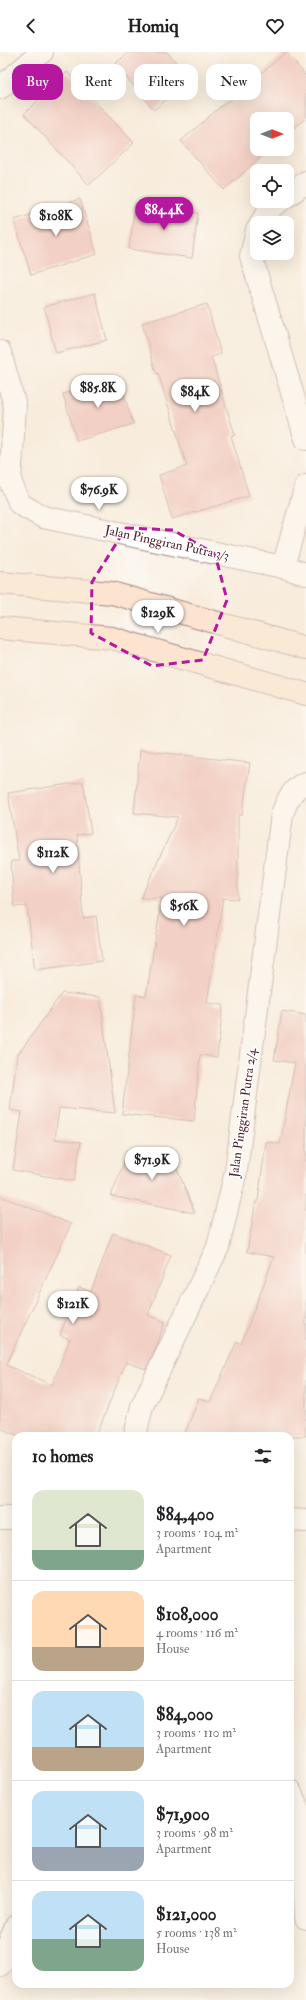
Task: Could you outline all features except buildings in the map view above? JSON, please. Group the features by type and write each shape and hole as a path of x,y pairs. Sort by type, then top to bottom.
{"street":[{"path":"0,88 42,52"},
{"path":"294,191 306,182"},
{"path":"252,260 306,439"},
{"name":"Jalan Pinggiran Putra 3/3","path":"0,352 15,406 10,481 20,504 43,517 283,567 306,574"},
{"path":"283,567 306,486"},
{"path":"0,583 112,593 306,648"},
{"path":"0,628 112,638 306,694"},
{"name":"Jalan Pinggiran Putra 2/4","path":"136,1432 142,1406 218,1246 236,1171 282,814 288,797 300,785 306,783"},
{"path":"0,1518 12,1518"},
{"path":"294,1520 306,1521"},
{"path":"294,1800 301,1815 306,1918"},
{"path":"0,1965 12,1936"}],"highlighted area":[{"path":"126,528 173,530 215,554 227,600 203,660 152,666 91,633 92,582"}]}
